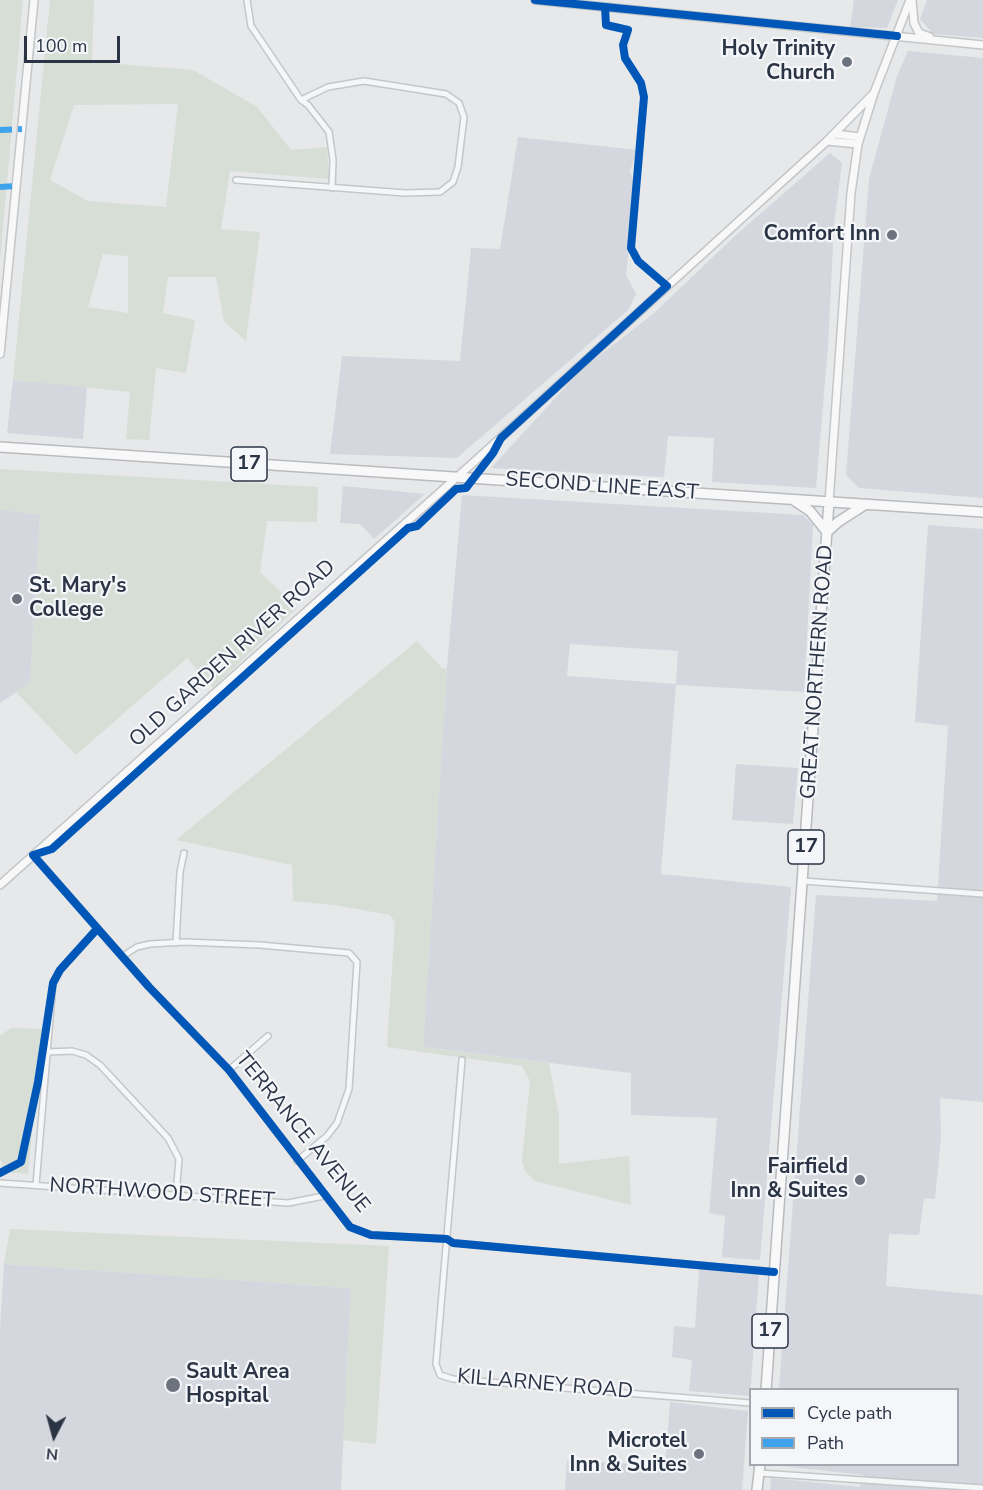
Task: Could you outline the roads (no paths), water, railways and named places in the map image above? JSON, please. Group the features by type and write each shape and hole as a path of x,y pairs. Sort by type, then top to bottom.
{"highway":[{"name":"SECOND LINE EAST","path":"0,449 983,512"},
{"path":"793,499 810,511 827,532 866,504"},
{"name":"GREAT NORTHERN ROAD","path":"766,1388 829,502"},
{"path":"757,1490 759,1469"}],"main road":[{"path":"0,354 34,0"},
{"path":"535,0 616,4 983,45"},
{"path":"911,0 914,23 919,33 940,41"},
{"name":"GREAT NORTHERN ROAD","path":"829,502 851,193 859,140 874,93 911,0"},
{"name":"OLD GARDEN RIVER ROAD","path":"0,885 456,478 835,134 874,93"},
{"path":"835,134 859,140"},
{"path":"827,141 859,140"}],"street":[{"path":"247,0 251,26 301,100 308,105 329,132 333,160 332,188"},
{"path":"236,180 405,193 440,192 453,182 458,167 464,117 459,103 446,94 364,81 336,85 301,100"},
{"path":"176,943 180,872 184,854"},
{"name":"TERRANCE AVENUE","path":"33,855 97,929 229,1070 350,1227 371,1235 447,1239 465,1244 774,1272"},
{"path":"803,881 983,894"},
{"path":"36,1185 48,1052 48,1015 53,983 60,970 97,929"},
{"path":"123,956 137,947 176,943 260,945 349,953 357,962 349,1089 337,1123 327,1136 297,1161"},
{"path":"229,1070 268,1036"},
{"path":"48,1052 72,1052 86,1055 100,1065 168,1138 179,1159 176,1195"},
{"name":"KILLARNEY ROAD","path":"462,1060 436,1364 440,1375 453,1379 749,1403"},
{"name":"NORTHWOOD STREET","path":"0,1184 288,1203 324,1196"},
{"path":"759,1469 983,1488"}],"place":[{"name":"Holy Trinity Church","path":"847,62"},
{"name":"Comfort Inn","path":"892,235"},
{"name":"St. Mary's College","path":"17,599"},
{"name":"Fairfield Inn & Suites","path":"860,1180"},
{"name":"Sault Area Hospital","path":"173,1385"},
{"name":"Microtel Inn & Suites","path":"699,1454"}]}
